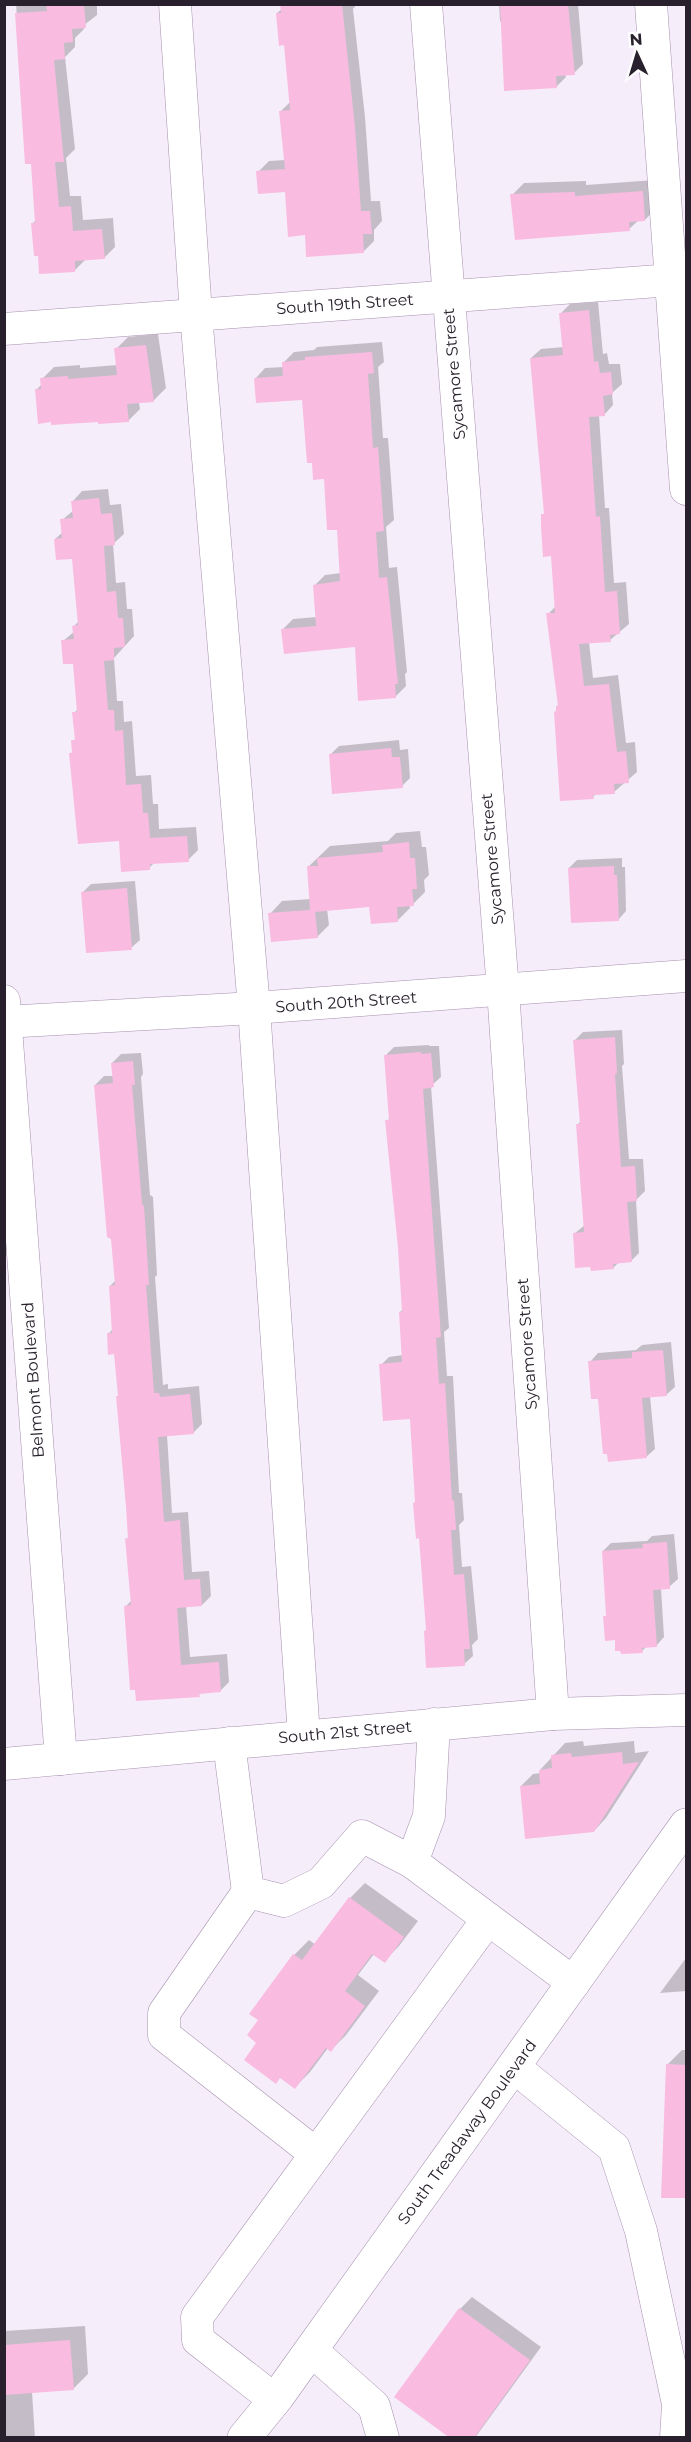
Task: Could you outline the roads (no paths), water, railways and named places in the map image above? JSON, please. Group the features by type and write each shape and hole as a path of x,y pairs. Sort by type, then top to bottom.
{"main road":[{"name":"South Treadaway Boulevard","path":"244,2438 311,2350 687,1825"}],"street":[{"path":"175,4 196,314 254,1008 304,1736"},
{"name":"Sycamore Street","path":"426,4 502,990 553,1714"},
{"path":"651,4 679,280 687,489"},
{"name":"South 19th Street","path":"4,329 679,280"},
{"name":"South 20th Street","path":"5,1015 254,1008 687,976"},
{"name":"Belmont Boulevard","path":"5,1015 61,1759"},
{"name":"South 21st Street","path":"4,1764 553,1714 687,1710"},
{"path":"412,1862 429,1816 434,1724"},
{"path":"229,1743 248,1892 164,2013 164,2035 315,2154"},
{"path":"248,1892 284,1901 321,1883 362,1836 412,1862 574,1983"},
{"path":"274,2400 198,2340 197,2318 488,1919"},
{"path":"514,2067 614,2148 641,2231 678,2404 676,2438"},
{"path":"311,2350 374,2406 383,2438"}]}
